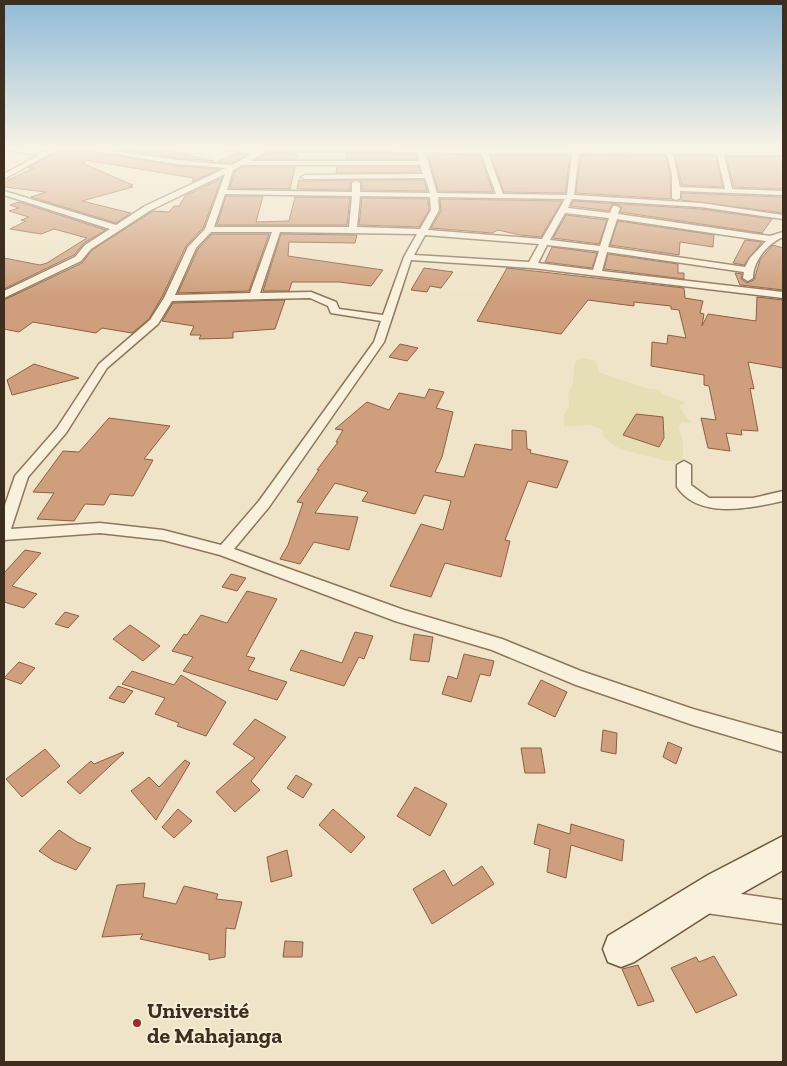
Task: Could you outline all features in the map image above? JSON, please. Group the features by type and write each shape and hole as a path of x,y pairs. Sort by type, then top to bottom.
{"street":[{"path":"21,197 94,224 117,228"},
{"path":"4,295 78,259 88,247 148,208 171,197"},
{"path":"4,528 22,476 62,430 103,366 154,322 169,298 192,247 209,230 220,197"},
{"path":"353,229 356,210 355,197"},
{"path":"224,551 264,504 379,342 408,257 435,210 434,197"},
{"path":"552,197 676,203 740,210 783,218"},
{"path":"532,266 570,197"},
{"path":"676,203 677,197"},
{"path":"769,197 783,202"},
{"path":"596,274 618,201"},
{"path":"562,210 771,239 783,234"},
{"path":"209,230 353,229 422,232 544,243 748,270"},
{"path":"254,296 267,261 270,245 277,230"},
{"path":"748,290 748,270 756,254 769,244 771,239"},
{"path":"408,257 532,266 748,290 783,296"},
{"path":"169,298 311,295 332,304 335,311 387,319"},
{"path":"684,465 684,487 706,503 753,503 783,496"},
{"path":"4,535 100,528 163,536 224,551 402,616 496,644 576,677 675,711 783,743"},
{"path":"621,949 783,852"},
{"path":"701,900 783,912"}],"shaded area":[{"path":"582,358 596,361 599,372 603,374 649,389 658,389 664,395 686,402 679,406 691,423 681,422 679,427 683,443 683,462 667,461 623,450 613,445 604,437 602,429 588,425 564,427 564,415 569,406 568,395 573,383 575,362"}],"building":[{"path":"31,197 97,197 82,201 131,213 116,223"},
{"path":"185,197 215,197 203,228 186,246 162,297 149,319 132,333 102,328 96,333 33,322 19,332 4,329 4,300 82,263 92,250 153,211 169,212 174,206 179,206"},
{"path":"226,197 263,197 256,222 289,221 295,197 350,198 347,225 217,225"},
{"path":"635,197 671,197 671,199"},
{"path":"681,197 783,197 783,213 681,200"},
{"path":"362,198 428,199 429,210 419,227 359,225"},
{"path":"440,199 562,201 541,237 498,230 492,233 431,228 441,211"},
{"path":"573,201 701,209 772,219 762,233 620,212 622,207 616,204 611,205 609,211 571,206"},
{"path":"19,202 106,230 84,243 74,255 4,289 4,258 40,265 47,263 87,238 54,229 41,234 10,229 26,221 21,220 29,217 9,211 19,208 10,205"},
{"path":"566,215 607,220 599,244 553,238"},
{"path":"618,221 714,235 713,247 680,242 679,255 610,245"},
{"path":"212,234 269,234 249,291 178,293 198,249"},
{"path":"281,234 357,235 355,243 289,242 288,256 383,270 371,286 339,282 292,282 289,291 263,291"},
{"path":"745,240 762,242 744,265 733,263"},
{"path":"773,245 783,248 783,290 740,285 735,273 742,274 741,279 747,283 754,280 760,260"},
{"path":"552,247 597,253 592,268 545,262"},
{"path":"608,254 678,264 678,273 684,273 684,279 604,269"},
{"path":"424,268 453,272 441,288 430,286 427,292 411,290"},
{"path":"507,268 684,288 685,298 703,301 700,313 704,314 702,326 708,314 756,321 757,297 783,300 783,368 748,362 754,389 750,388 758,431 741,430 742,435 726,433 730,451 708,448 701,418 716,420 709,386 704,385 704,375 651,366 652,342 667,344 668,335 686,338 679,310 671,309 671,306 634,302 634,306 588,300 561,334 477,321"},
{"path":"285,300 275,329 233,332 233,338 199,339 201,335 190,335 194,326 162,321 173,303"},
{"path":"400,344 418,348 407,361 389,357"},
{"path":"34,364 79,378 12,395 7,380"},
{"path":"429,389 444,392 436,408 453,412 442,457 435,472 464,477 475,444 512,450 512,430 526,431 527,449 531,450 530,453 568,461 557,488 528,481 505,540 510,541 501,577 445,563 431,597 390,586 421,524 443,530 451,501 424,495 415,514 362,501 368,492 335,483 315,513 358,517 349,550 314,542 300,564 280,559 288,545 303,503 297,502 319,470 317,470 338,442 336,442 343,430 335,429 367,402 389,410 399,393 425,398"},
{"path":"636,414 663,417 664,438 659,447 623,435"},
{"path":"109,418 170,426 144,459 153,460 133,496 110,494 104,505 85,504 74,521 37,519 54,493 33,492 63,451 79,452"},
{"path":"25,550 41,553 12,586 37,594 24,608 4,602 4,573"},
{"path":"231,574 246,578 237,591 222,587"},
{"path":"247,591 277,599 246,656 255,658 248,670 287,682 277,700 183,671 193,657 172,651 184,634 187,635 201,615 227,623"},
{"path":"65,612 79,616 68,628 55,624"},
{"path":"130,625 160,646 143,661 113,639"},
{"path":"355,632 373,636 364,659 359,657 344,686 290,670 301,650 342,663"},
{"path":"414,634 433,637 429,662 410,660"},
{"path":"464,654 494,661 490,676 480,674 471,702 442,694 448,676 457,679"},
{"path":"19,662 35,668 21,684 4,678"},
{"path":"132,671 174,685 181,675 226,702 206,736 177,726 179,723 155,714 165,698 122,684"},
{"path":"541,680 567,692 555,717 528,704"},
{"path":"118,686 133,691 124,703 109,698"},
{"path":"255,719 286,737 251,781 260,790 235,812 216,792 255,758 233,744"},
{"path":"603,730 617,733 616,754 601,751"},
{"path":"668,742 682,748 676,764 663,757"},
{"path":"521,748 541,748 545,773 525,773"},
{"path":"45,749 60,766 22,797 6,779"},
{"path":"123,752 80,794 67,782 91,761 94,764"},
{"path":"185,760 190,763 156,820 131,791 149,777 159,787"},
{"path":"296,775 312,784 303,798 287,788"},
{"path":"415,787 447,804 430,836 397,816"},
{"path":"178,809 192,821 174,838 162,827"},
{"path":"333,809 365,837 351,853 319,825"},
{"path":"538,824 570,834 571,824 624,840 622,861 571,845 566,878 547,872 550,849 534,844"},
{"path":"59,830 77,842 91,848 76,870 54,861 39,851"},
{"path":"287,850 292,876 271,882 267,857"},
{"path":"482,866 494,884 432,924 413,889 444,870 453,886"},
{"path":"145,883 143,897 176,904 184,886 218,894 216,899 242,902 235,929 226,928 225,957 209,960 209,954 140,939 143,934 102,937 117,885"},
{"path":"285,941 303,942 302,957 283,957"},
{"path":"714,956 737,995 696,1013 671,968 696,957 699,962"},
{"path":"638,965 654,1001 638,1006 622,969"}],"place":[{"name":"Université de Mahajanga","path":"137,1023"}]}
